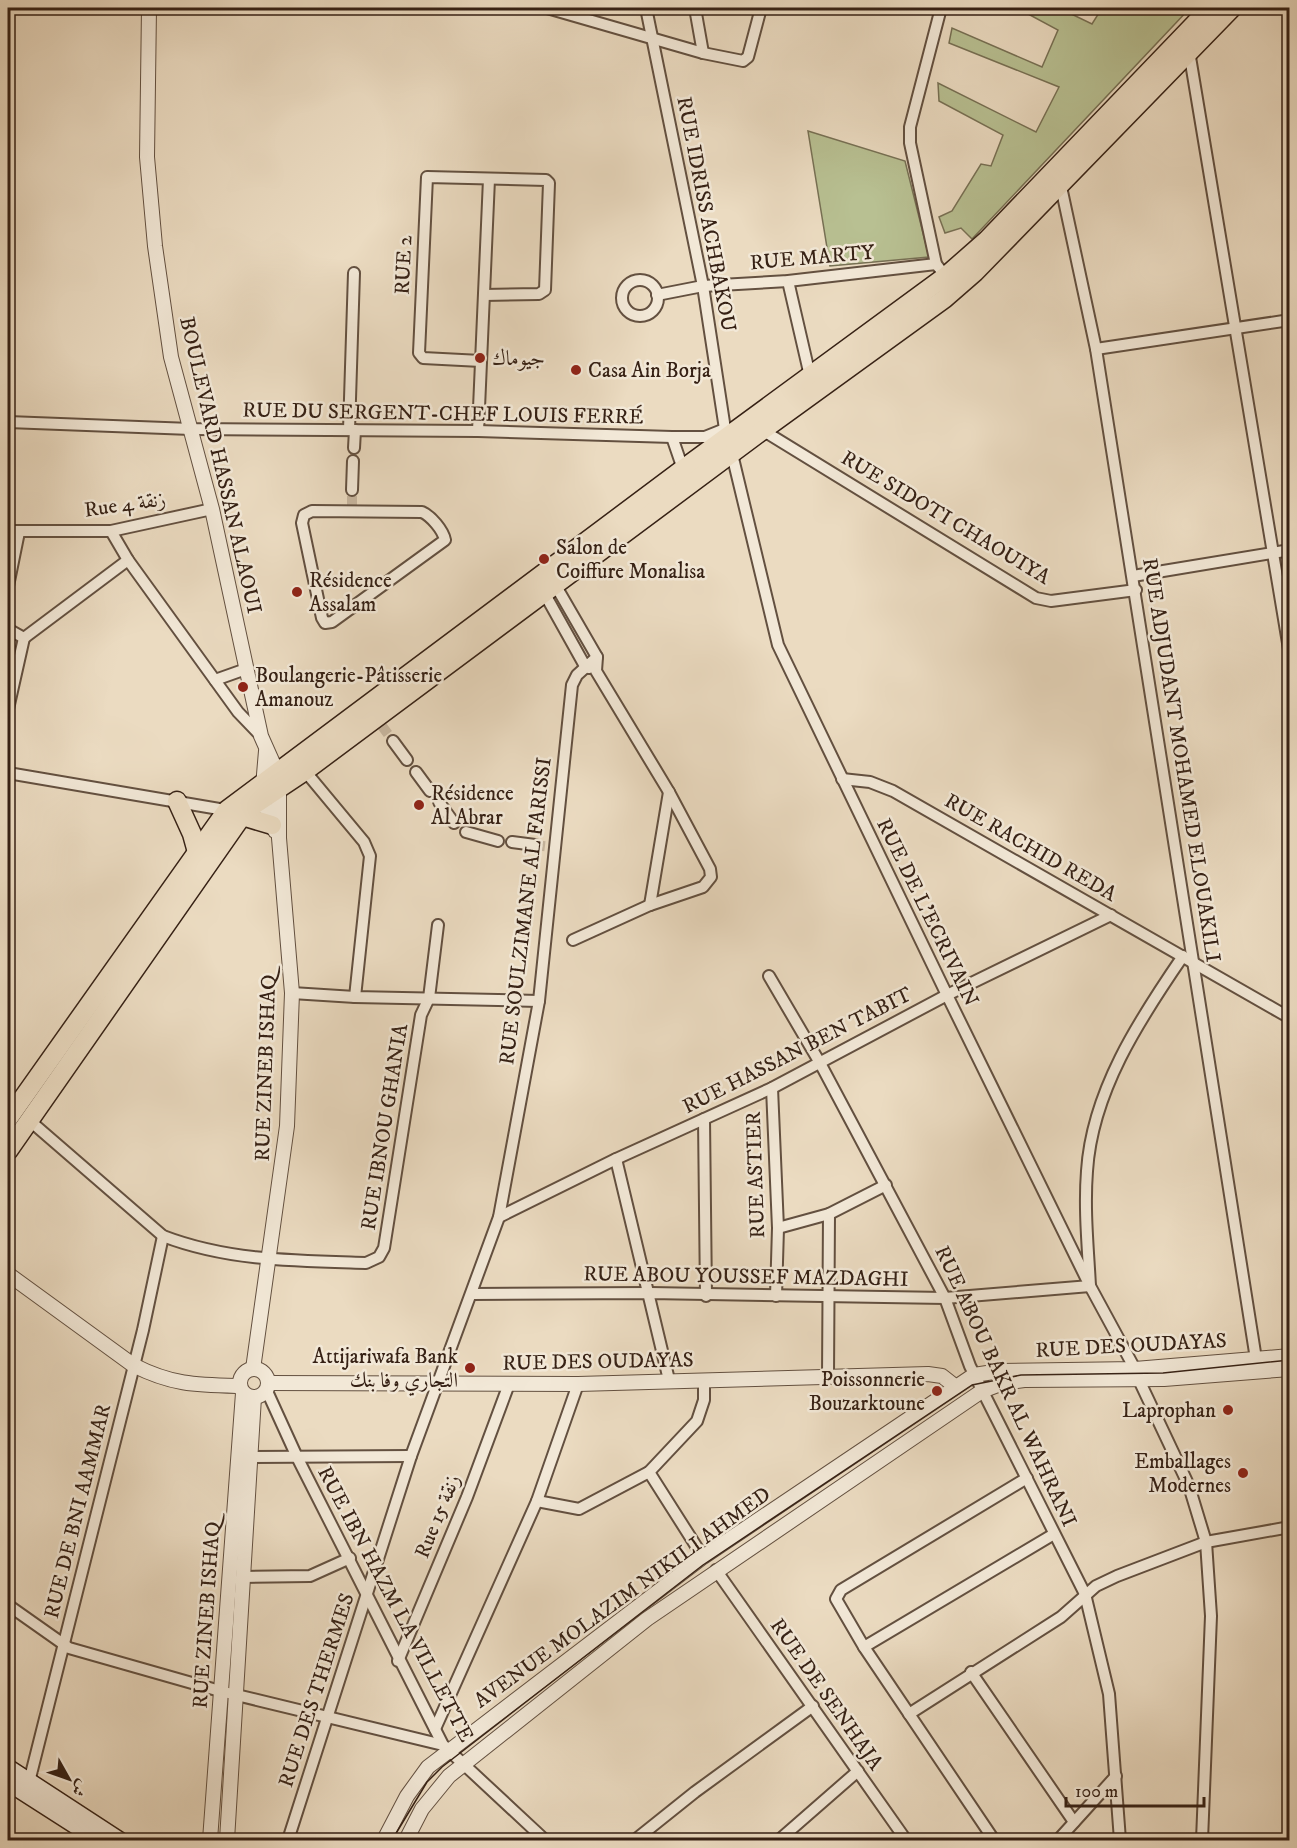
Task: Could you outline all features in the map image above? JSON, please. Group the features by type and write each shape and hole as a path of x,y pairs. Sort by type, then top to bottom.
{"main road":[{"path":"270,785 305,771 379,722 727,433 756,426 945,299 975,272 1057,177 1210,8"},
{"path":"8,1151 15,1113 197,852 235,813 546,582 731,455 756,426 810,376 941,270 987,240 1057,177 1232,8"},
{"path":"177,801 192,834 197,852"},
{"path":"235,813 275,832"},
{"path":"15,1113 235,813"},
{"path":"8,1767 27,1788 97,1840"},
{"path":"8,1783 27,1788 120,1840"}],"street":[{"name":"BOULEVARD HASSAN ALAOUI","path":"149,8 147,157 155,246 171,357 212,509 261,736 267,750 270,785"},
{"path":"547,8 703,53 743,62 746,60 761,8"},
{"name":"RUE IDRISS ACHBAKOU","path":"646,8 703,285 731,455"},
{"path":"695,8 703,53"},
{"path":"941,8 910,127 910,143 941,270"},
{"path":"1189,51 1290,655"},
{"name":"RUE 2","path":"481,361 423,358 419,353 426,191 428,176 489,179"},
{"name":"RUE ADJUDANT MOHAMED ELOUAKILI","path":"1057,177 1096,349 1256,1359"},
{"path":"478,431 489,179 548,181 545,290 539,294 484,295"},
{"name":"RUE MARTY","path":"657,295 703,285 941,270"},
{"path":"354,273 352,430 354,448"},
{"path":"788,281 810,376"},
{"path":"1096,349 1290,320"},
{"name":"RUE DU SERGENT-CHEF LOUIS FERRÉ","path":"8,422 190,429 478,431 672,437 705,437 727,433"},
{"name":"RUE SIDOTI CHAOUIYA","path":"756,426 1036,598 1050,601 1136,590"},
{"path":"672,437 683,469"},
{"name":"RUE DE L'ECRIVAIN","path":"731,455 773,632 947,995 1090,1286 1137,1375 1189,1486 1206,1542 1211,1616 1202,1840"},
{"path":"352,490 353,461"},
{"name":"Rue 4 زنقة","path":"13,531 111,531 212,509"},
{"path":"352,509 422,512 444,535 445,540 332,622 326,623 322,618 302,518 312,511 352,509"},
{"path":"8,586 13,531"},
{"path":"111,531 128,560 238,712 261,736"},
{"path":"1133,576 1290,550"},
{"path":"8,709 9,696 24,638 128,560"},
{"path":"546,582 597,657 596,671"},
{"path":"546,582 585,666 596,671 669,792 710,869 711,877 703,887 650,905 573,940"},
{"path":"8,629 24,638"},
{"name":"RUE SOULZIMANE AL FARISSI","path":"439,1382 499,1217 539,1000 553,847 572,685 585,666 597,657"},
{"path":"215,680 246,669"},
{"path":"393,741 407,760"},
{"path":"305,771 364,842 370,856 355,998"},
{"path":"416,772 430,791"},
{"path":"8,773 235,813"},
{"name":"RUE RACHID REDA","path":"842,779 870,782 893,790 1290,1018"},
{"name":"RUE ZINEB ISHAQ","path":"254,1369 287,1126 292,993 270,785"},
{"name":"RUE ZINEB ISHAQ","path":"270,785 275,832"},
{"path":"650,905 669,792"},
{"path":"439,802 454,823"},
{"path":"466,832 477,837 498,841"},
{"path":"512,842 535,845"},
{"name":"RUE HASSAN BEN TABIT","path":"499,1217 616,1159 772,1088 947,995 1111,915"},
{"name":"RUE IBNOU GHANIA","path":"163,1236 182,1243 268,1260 366,1263 382,1253 422,1014 429,998 438,925"},
{"path":"1090,1286 1087,1170 1096,1125 1112,1075 1131,1037 1183,956"},
{"name":"RUE ABOU BAKR AL WAHRANI","path":"769,976 820,1063 945,1298 974,1375 1085,1594 1109,1694 1120,1840"},
{"path":"292,993 355,998 539,1000"},
{"name":"RUE ASTIER","path":"772,1088 778,1228 776,1296"},
{"path":"15,1113 163,1236"},
{"path":"704,1119 706,1296"},
{"path":"616,1159 650,1293 669,1380"},
{"path":"778,1228 829,1214 886,1185"},
{"path":"828,1377 829,1214"},
{"name":"RUE DE BNI AAMMAR","path":"27,1788 64,1646 163,1236"},
{"path":"8,1274 133,1365 173,1382 245,1392 267,1386 265,1375 254,1369 241,1376 245,1392"},
{"name":"RUE ABOU YOUSSEF MAZDAGHI","path":"472,1294 650,1293 706,1296 945,1298 1090,1286"},
{"name":"RUE DES OUDAYAS","path":"974,1375 1000,1371 1137,1375 1290,1356"},
{"name":"RUE DES OUDAYAS","path":"982,1391 1003,1383 1024,1380 1290,1369"},
{"name":"RUE DES OUDAYAS","path":"267,1386 439,1382 578,1384 928,1374 942,1376 951,1390"},
{"name":"AVENUE MOLAZIM NIKILI AHMED","path":"384,1840 416,1782 446,1749 703,1557 974,1375"},
{"path":"537,1501 579,1509 649,1472 697,1421 704,1400 704,1380"},
{"name":"RUE DES THERMES","path":"288,1840 411,1456 439,1382"},
{"name":"Rue 15 زنقة","path":"398,1661 467,1497 509,1384"},
{"path":"435,1729 537,1501 578,1384"},
{"name":"RUE IBN HAZM LA VILLETTE","path":"267,1386 297,1457 350,1558 398,1661 446,1749 544,1840"},
{"name":"AVENUE MOLAZIM NIKILI AHMED","path":"406,1840 430,1796 462,1766 647,1619 982,1391"},
{"name":"RUE ZINEB ISHAQ","path":"226,1840 251,1457 245,1392"},
{"name":"RUE ZINEB ISHAQ","path":"210,1840 245,1392"},
{"path":"251,1457 411,1456"},
{"path":"649,1472 703,1557"},
{"path":"994,1840 864,1647 836,1599 841,1590 1027,1478"},
{"path":"909,1714 971,1672 1060,1617 1085,1594 1117,1576 1206,1542 1290,1527"},
{"path":"864,1647 1054,1534"},
{"path":"243,1577 310,1576 350,1558"},
{"name":"RUE DE SENHAJA","path":"716,1570 858,1771 900,1838"},
{"path":"8,1605 64,1646 220,1691 326,1716 446,1749"},
{"path":"971,1672 1074,1822"},
{"path":"635,1840 695,1792 813,1706"},
{"path":"779,1840 858,1771"},
{"path":"1058,1840 1116,1776"}],"green space":[{"path":"1017,8 1059,8 1092,24 1102,8 1190,8 972,239 961,228 945,233 939,217 952,211 981,164 991,166 1003,135 939,101 938,83 1036,132 1059,87 949,43 952,28 1042,67 1058,30"},
{"path":"808,131 905,161 929,257 830,266"}],"tunnel":[{"path":"352,490 352,506"},
{"path":"382,726 393,741"},
{"path":"535,845 551,847"}],"tram line":[{"path":"392,1840 427,1782 442,1767 703,1565 972,1385 1021,1375 1163,1373 1290,1360"}],"place":[{"name":"جيوماك","path":"480,358"},
{"name":"Casa Ain Borja","path":"576,370"},
{"name":"Salon de Coiffure Monalisa","path":"544,559"},
{"name":"Résidence Assalam","path":"297,592"},
{"name":"Boulangerie-Pâtisserie Amanouz","path":"243,687"},
{"name":"Résidence Al Abrar","path":"419,805"},
{"name":"Attijariwafa Bank التجاري وفا بنك","path":"470,1368"},
{"name":"Poissonnerie Bouzarktoune","path":"937,1391"},
{"name":"Laprophan","path":"1228,1410"},
{"name":"Emballages Modernes","path":"1243,1473"}]}
